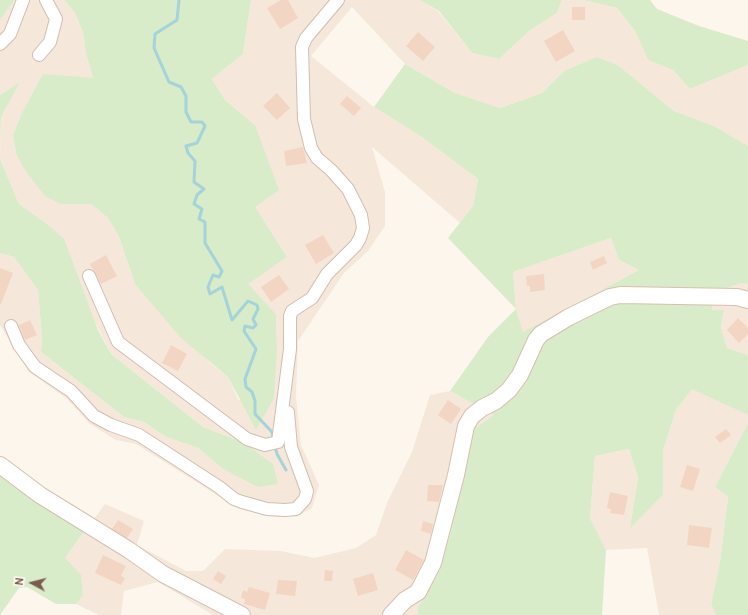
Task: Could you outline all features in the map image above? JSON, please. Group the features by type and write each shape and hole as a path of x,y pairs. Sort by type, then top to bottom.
{"street":[{"path":"0,44 10,34 23,0"},
{"path":"39,55 50,42 56,19 46,0"},
{"path":"89,276 118,342 247,439 265,446 278,442 288,367 292,311 312,298 327,274 356,245 363,228 361,215 348,189 332,170 317,158 311,148 304,119 302,46 314,28 338,0"},
{"path":"391,615 405,600 418,592 433,563 456,475 466,426 472,416 482,408 496,401 509,390 520,375 536,340 541,334 569,317 610,298 620,295 737,297 748,300"},
{"path":"11,326 19,345 35,367 71,391 94,416 111,425 139,435 155,448 212,483 234,499 267,508 284,510 296,509 300,506 305,499 307,491 291,447 288,424 288,367"},
{"path":"0,465 40,495 129,550 163,574 242,615"}],"shaded area":[{"path":"15,0 64,0 75,13 83,32 86,54 93,78 21,115 13,135 16,153 60,204 91,204 108,218 119,237 135,284 210,363 228,377 239,401 277,348 276,314 247,284 287,257 254,207 255,125 225,100 212,79 243,54 251,0 419,0 438,11 472,53 499,59 529,31 557,13 562,0 584,0 617,8 635,31 648,60 673,70 690,89 748,65 748,146 714,126 674,111 619,66 564,71 542,93 500,108 455,93 405,64 352,7 311,56 374,107 419,135 478,179 473,206 460,223 372,147 385,192 385,226 368,251 344,273 298,341 296,396 301,445 319,485 312,508 296,517 256,510 228,502 136,444 116,440 90,424 67,399 28,371 0,325 0,253 14,257 38,290 42,338 41,352 124,417 144,422 166,437 198,448 223,469 277,484 273,464 245,443 203,427 111,354 46,223 19,204 0,159 1,117 19,83 0,95 0,20"},
{"path":"611,238 619,260 639,270 523,333 516,309 513,272"},
{"path":"741,283 748,284 748,355 727,348 721,327 724,311 712,310 714,293"},
{"path":"692,388 748,415 748,423 715,487 728,497 720,562 711,604 716,615 659,615 647,548 606,550 590,518 595,456 629,449 638,477 630,527 663,495 663,451 676,410"},
{"path":"450,391 495,415 474,429 451,531 439,572 418,607 418,615 213,615 158,582 124,591 121,615 99,615 76,604 83,596 65,558 105,504 144,521 137,545 186,571 203,571 225,549 281,551 314,558 356,548 376,535 387,503 412,452 430,395"}],"green space":[{"path":"0,0 15,0 0,20"},
{"path":"64,0 251,0 243,54 212,79 225,100 255,125 279,190 255,207 287,257 248,284 276,314 277,348 274,398 256,430 228,377 180,337 135,284 119,237 108,218 91,204 60,204 45,196 24,169 16,153 13,135 21,115 43,74 93,78 86,54 83,32 75,13"},
{"path":"419,0 562,0 557,13 529,31 499,59 472,53 439,11"},
{"path":"584,0 650,0 657,9 699,26 748,41 748,65 690,89 673,70 648,60 635,31 617,8"},
{"path":"597,57 619,66 674,111 714,126 748,146 748,284 741,283 714,293 712,310 724,310 721,327 727,348 748,355 748,415 692,389 676,410 663,451 663,495 630,528 638,477 629,449 595,456 590,518 606,550 602,615 418,615 418,607 439,572 451,531 474,429 494,415 450,391 488,337 516,309 448,238 473,206 478,179 419,135 374,107 405,64 455,93 500,108 542,93 564,71","holes":["611,238 619,260 639,270 523,332 516,309 513,272"]},
{"path":"20,82 1,117 0,150 0,95"},
{"path":"0,159 19,204 46,223 64,239 98,330 111,354 203,427 245,443 273,464 278,484 258,487 223,469 198,448 166,437 144,422 124,417 41,352 42,338 38,290 14,257 0,253"},
{"path":"748,423 748,615 716,615 711,604 720,562 728,497 715,487"},
{"path":"5,458 31,479 92,521 65,558 81,575 83,596 76,604 56,604 27,587 19,588 0,615 0,460"}],"building":[{"path":"281,0 288,0 298,18 280,29 267,8"},
{"path":"572,7 585,7 585,20 572,20"},
{"path":"563,30 575,51 556,62 544,41"},
{"path":"418,32 435,47 423,61 406,46"},
{"path":"277,93 290,108 277,120 263,106"},
{"path":"347,96 361,108 354,116 340,104"},
{"path":"303,147 307,163 286,166 284,151"},
{"path":"323,235 334,253 316,264 305,245"},
{"path":"106,255 117,276 101,284 90,264"},
{"path":"604,256 607,263 593,270 590,262"},
{"path":"0,268 13,273 1,304 0,304"},
{"path":"544,274 545,290 530,292 530,286 527,286 526,276"},
{"path":"279,275 289,289 271,302 261,287"},
{"path":"738,318 748,328 748,334 739,343 727,330"},
{"path":"30,320 37,335 25,340 19,325"},
{"path":"171,345 187,354 178,371 162,363"},
{"path":"448,400 461,409 451,424 438,415"},
{"path":"726,429 731,435 720,443 715,437"},
{"path":"687,465 700,469 693,491 680,487"},
{"path":"428,485 443,485 439,502 427,501"},
{"path":"610,492 628,496 624,515 610,513 611,509 607,508"},
{"path":"118,520 133,529 127,538 112,529"},
{"path":"423,521 433,524 431,534 421,531"},
{"path":"689,525 712,528 709,548 687,545"},
{"path":"406,550 424,560 413,580 395,570"},
{"path":"103,555 126,566 121,576 125,578 121,585 95,573"},
{"path":"325,570 333,571 332,581 324,581"},
{"path":"218,571 226,576 221,584 213,579"},
{"path":"373,573 378,590 358,596 353,579"},
{"path":"278,580 297,581 295,596 276,594"},
{"path":"249,587 270,593 265,610 244,604 245,599 241,598 243,590 247,592"}],"waterway":[{"path":"179,0 177,20 155,34 154,48 169,82 181,87 186,96 186,112 191,122 202,122 205,126 197,143 186,146 188,153 195,161 194,182 204,189 197,195 194,204 202,209 199,219 205,222 205,243 222,271 219,277 213,275 208,287 210,294 222,287 232,320 248,301 257,305 258,309 253,319 256,325 253,328 245,326 244,331 256,349 245,379 246,387 252,392 255,401 255,414 272,432 273,437"},
{"path":"275,446 277,454 286,470"}]}
